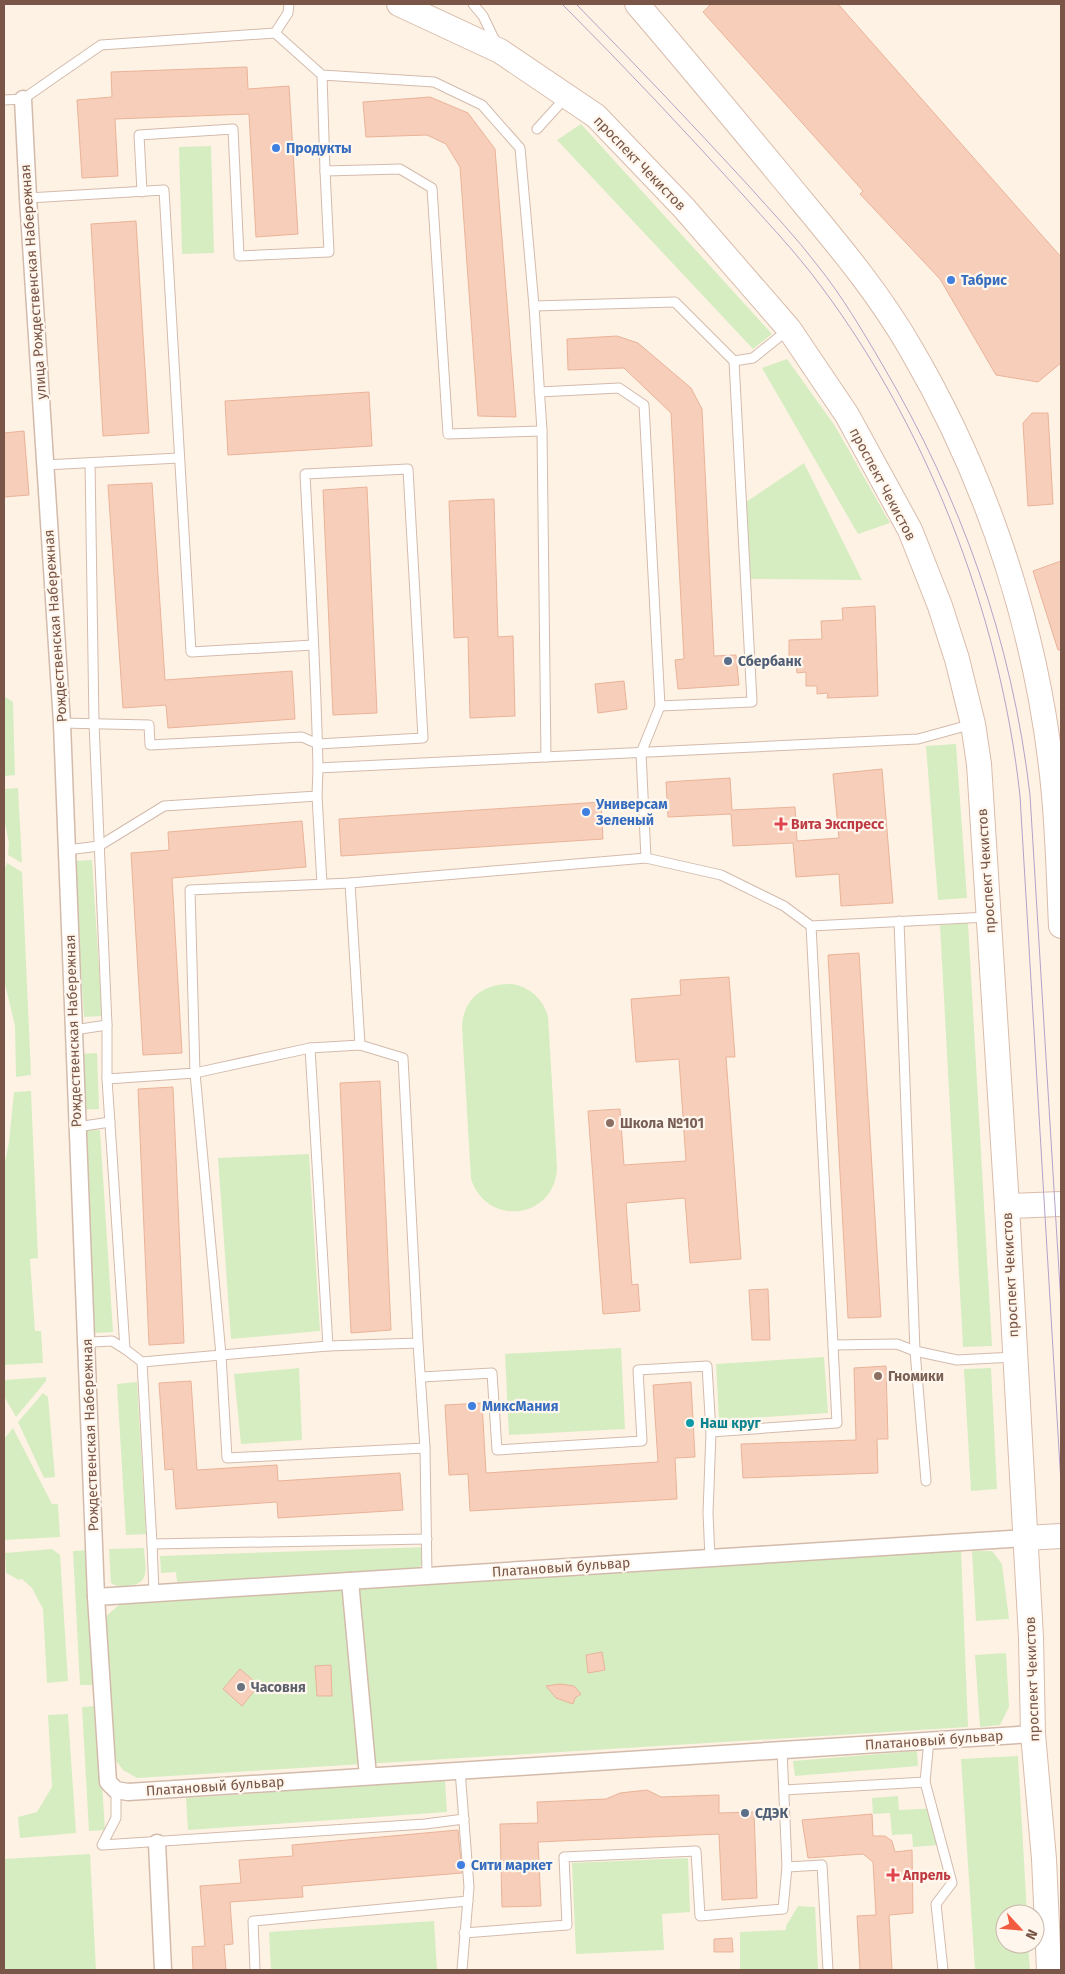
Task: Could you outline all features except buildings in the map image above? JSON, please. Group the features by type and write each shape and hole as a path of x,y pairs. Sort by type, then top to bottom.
{"main road":[{"name":"проспект Чекистов","path":"399,4 500,51 596,116 684,208 789,329 847,414 910,530 954,650 973,724 979,764 1007,1206 1014,1357 1026,1538 1033,1734 1044,1859 1049,1970"},
{"path":"637,4 855,265 911,348 968,459 1011,576 1054,746 1060,858 1061,926"},
{"path":"655,4 663,34"},
{"path":"1007,1206 1061,1204"},
{"path":"1026,1538 1061,1536"}],"street":[{"name":"улица Рождественская Набережная","path":"23,99 45,465"},
{"name":"Рождественская Набережная","path":"45,465 62,723 96,1596"},
{"name":"Платановый бульвар","path":"96,1596 1026,1538"},
{"path":"350,1580 368,1776"},
{"path":"96,1596 108,1782 116,1790"},
{"name":"Платановый бульвар","path":"116,1790 128,1792 1033,1734"},
{"path":"157,1843 163,1970"}],"lane":[{"path":"275,33 288,13 289,4"},
{"path":"473,4 483,16 500,51"},
{"path":"4,100 23,99 101,45 275,33 322,75 434,82 482,106 520,148 534,306 542,431 546,757"},
{"path":"142,192 139,135 232,129 239,256 329,252 322,75"},
{"path":"537,129 567,96"},
{"path":"325,171 400,169 432,188 448,434 542,431"},
{"path":"28,198 164,190 191,652 313,645"},
{"path":"534,306 675,302 734,361 752,702 660,706"},
{"path":"734,361 753,358 789,329"},
{"path":"539,392 619,388 644,405 660,706 641,753 646,858"},
{"path":"45,465 179,458"},
{"path":"90,463 94,723 107,1025 107,1078 124,1350"},
{"path":"62,723 148,725 150,745 302,737 318,744 423,738 408,469 305,474 318,744 317,796 322,884"},
{"path":"318,768 918,739 973,724"},
{"path":"67,850 99,846 164,806 317,796"},
{"path":"425,1448 227,1458 221,1355 195,1073 190,890 350,883 646,858 721,875 784,906 811,926 989,918"},
{"path":"350,883 360,1045"},
{"path":"899,921 915,1351 926,1481"},
{"path":"711,1432 838,1423 811,926"},
{"path":"74,1030 107,1025"},
{"path":"107,1078 195,1073 310,1048 360,1045 403,1058 418,1342 422,1377 427,1576"},
{"path":"310,1048 328,1346"},
{"path":"77,1127 110,1122"},
{"path":"87,1350 93,1342 112,1341 142,1362 328,1346 418,1342"},
{"path":"833,1345 897,1344 915,1351 957,1360 1014,1357"},
{"path":"142,1362 154,1592"},
{"path":"422,1377 492,1373 497,1450 642,1441 638,1370 707,1366 711,1432 708,1513 710,1558"},
{"path":"152,1544 427,1539"},
{"path":"929,1740 925,1782 952,1883 936,1904 942,1970"},
{"path":"464,1933 567,1925 564,1857 696,1851 700,1916 783,1909 787,1867 782,1750"},
{"path":"460,1770 468,1901 462,1970"},
{"path":"784,1790 925,1782"},
{"path":"116,1790 116,1818 102,1845 157,1843 425,1824 464,1819"},
{"path":"787,1867 822,1866 828,1970"},
{"path":"255,1970 253,1921 468,1901"}],"green space":[{"path":"581,124 772,334 753,349 557,140"},
{"path":"211,146 214,253 182,254 179,147"},
{"path":"787,359 835,426 890,523 858,534 762,368"},
{"path":"804,463 862,580 751,579 746,502"},
{"path":"4,696 13,702 15,775 4,776"},
{"path":"956,744 967,898 938,900 926,746"},
{"path":"18,788 22,863 8,855 9,843 4,818 4,789"},
{"path":"92,860 102,1016 84,1017 74,861"},
{"path":"7,863 22,872 31,1075 16,1077 15,1026 4,980 4,871"},
{"path":"968,923 992,1346 963,1347 940,925"},
{"path":"518,985 534,994 539,999 548,1016 557,1168 553,1185 545,1198 533,1207 519,1211 505,1210 491,1205 479,1195 471,1179 462,1027 466,1008 477,994 493,986"},
{"path":"97,1053 99,1109 79,1110 77,1054"},
{"path":"31,1091 38,1258 30,1259 35,1331 41,1331 43,1363 4,1365 4,1168 9,1142 14,1092"},
{"path":"100,1130 113,1332 93,1333 80,1131"},
{"path":"309,1154 320,1331 231,1339 218,1158"},
{"path":"621,1348 625,1429 509,1435 505,1354"},
{"path":"824,1357 828,1413 719,1420 716,1364"},
{"path":"299,1368 302,1440 241,1444 234,1374"},
{"path":"991,1368 997,1489 971,1491 964,1369"},
{"path":"46,1377 46,1381 16,1417 4,1396 4,1380"},
{"path":"137,1382 146,1534 126,1535 117,1384"},
{"path":"43,1393 48,1397 55,1477 44,1478 18,1422"},
{"path":"13,1428 52,1504 58,1504 60,1537 4,1540 4,1439"},
{"path":"427,1547 427,1560 418,1568 177,1582 176,1572 161,1573 160,1556"},
{"path":"144,1548 146,1568 143,1579 134,1585 126,1586 116,1586 111,1583 109,1549"},
{"path":"52,1549 60,1555 68,1681 47,1683 43,1609 32,1588 22,1579 19,1580 6,1573 5,1553"},
{"path":"89,1550 96,1685 80,1685 73,1551"},
{"path":"961,1550 968,1727 137,1778 123,1770 114,1758 104,1618 120,1604"},
{"path":"972,1551 992,1551 1002,1564 1009,1619 976,1621"},
{"path":"1006,1653 1009,1707 1000,1725 980,1727 975,1655"},
{"path":"97,1706 105,1830 89,1831 82,1707"},
{"path":"68,1714 76,1833 20,1838 18,1817 37,1812 52,1787 48,1715"},
{"path":"917,1751 918,1766 795,1776 793,1761"},
{"path":"1018,1756 1026,1904 995,1904 995,1954 1029,1954 1030,1970 975,1970 961,1759"},
{"path":"445,1780 447,1812 188,1830 186,1798"},
{"path":"898,1796 899,1810 938,1808 940,1845 913,1847 912,1834 892,1835 890,1813 873,1814 872,1798"},
{"path":"90,1854 96,1970 4,1970 4,1859"},
{"path":"688,1858 690,1912 662,1914 664,1950 576,1954 572,1863"},
{"path":"798,1906 815,1907 818,1970 740,1970 740,1932 786,1930 786,1926"},
{"path":"434,1921 437,1970 271,1970 269,1932"}],"tram line":[{"path":"562,4 654,98 795,253 852,330 889,391 922,455 951,521 975,588 995,657 1010,727 1020,796 1061,1484"},
{"path":"576,4 747,184 818,266 852,314 882,364 936,466 959,518 996,626 1022,737 1030,795 1061,1304"}],"place":[{"name":"Продукты","path":"276,148"},
{"name":"Табрис","path":"951,280"},
{"name":"Сбербанк","path":"728,661"},
{"name":"Универсам Зеленый","path":"586,812"},
{"name":"Вита Экспресс","path":"781,824"},
{"name":"Школа №101","path":"610,1123"},
{"name":"Гномики","path":"878,1376"},
{"name":"МиксМания","path":"472,1406"},
{"name":"Наш круг","path":"690,1423"},
{"name":"Часовня","path":"241,1687"},
{"name":"СДЭК","path":"745,1813"},
{"name":"Сити маркет","path":"461,1865"},
{"name":"Апрель","path":"893,1875"}]}
